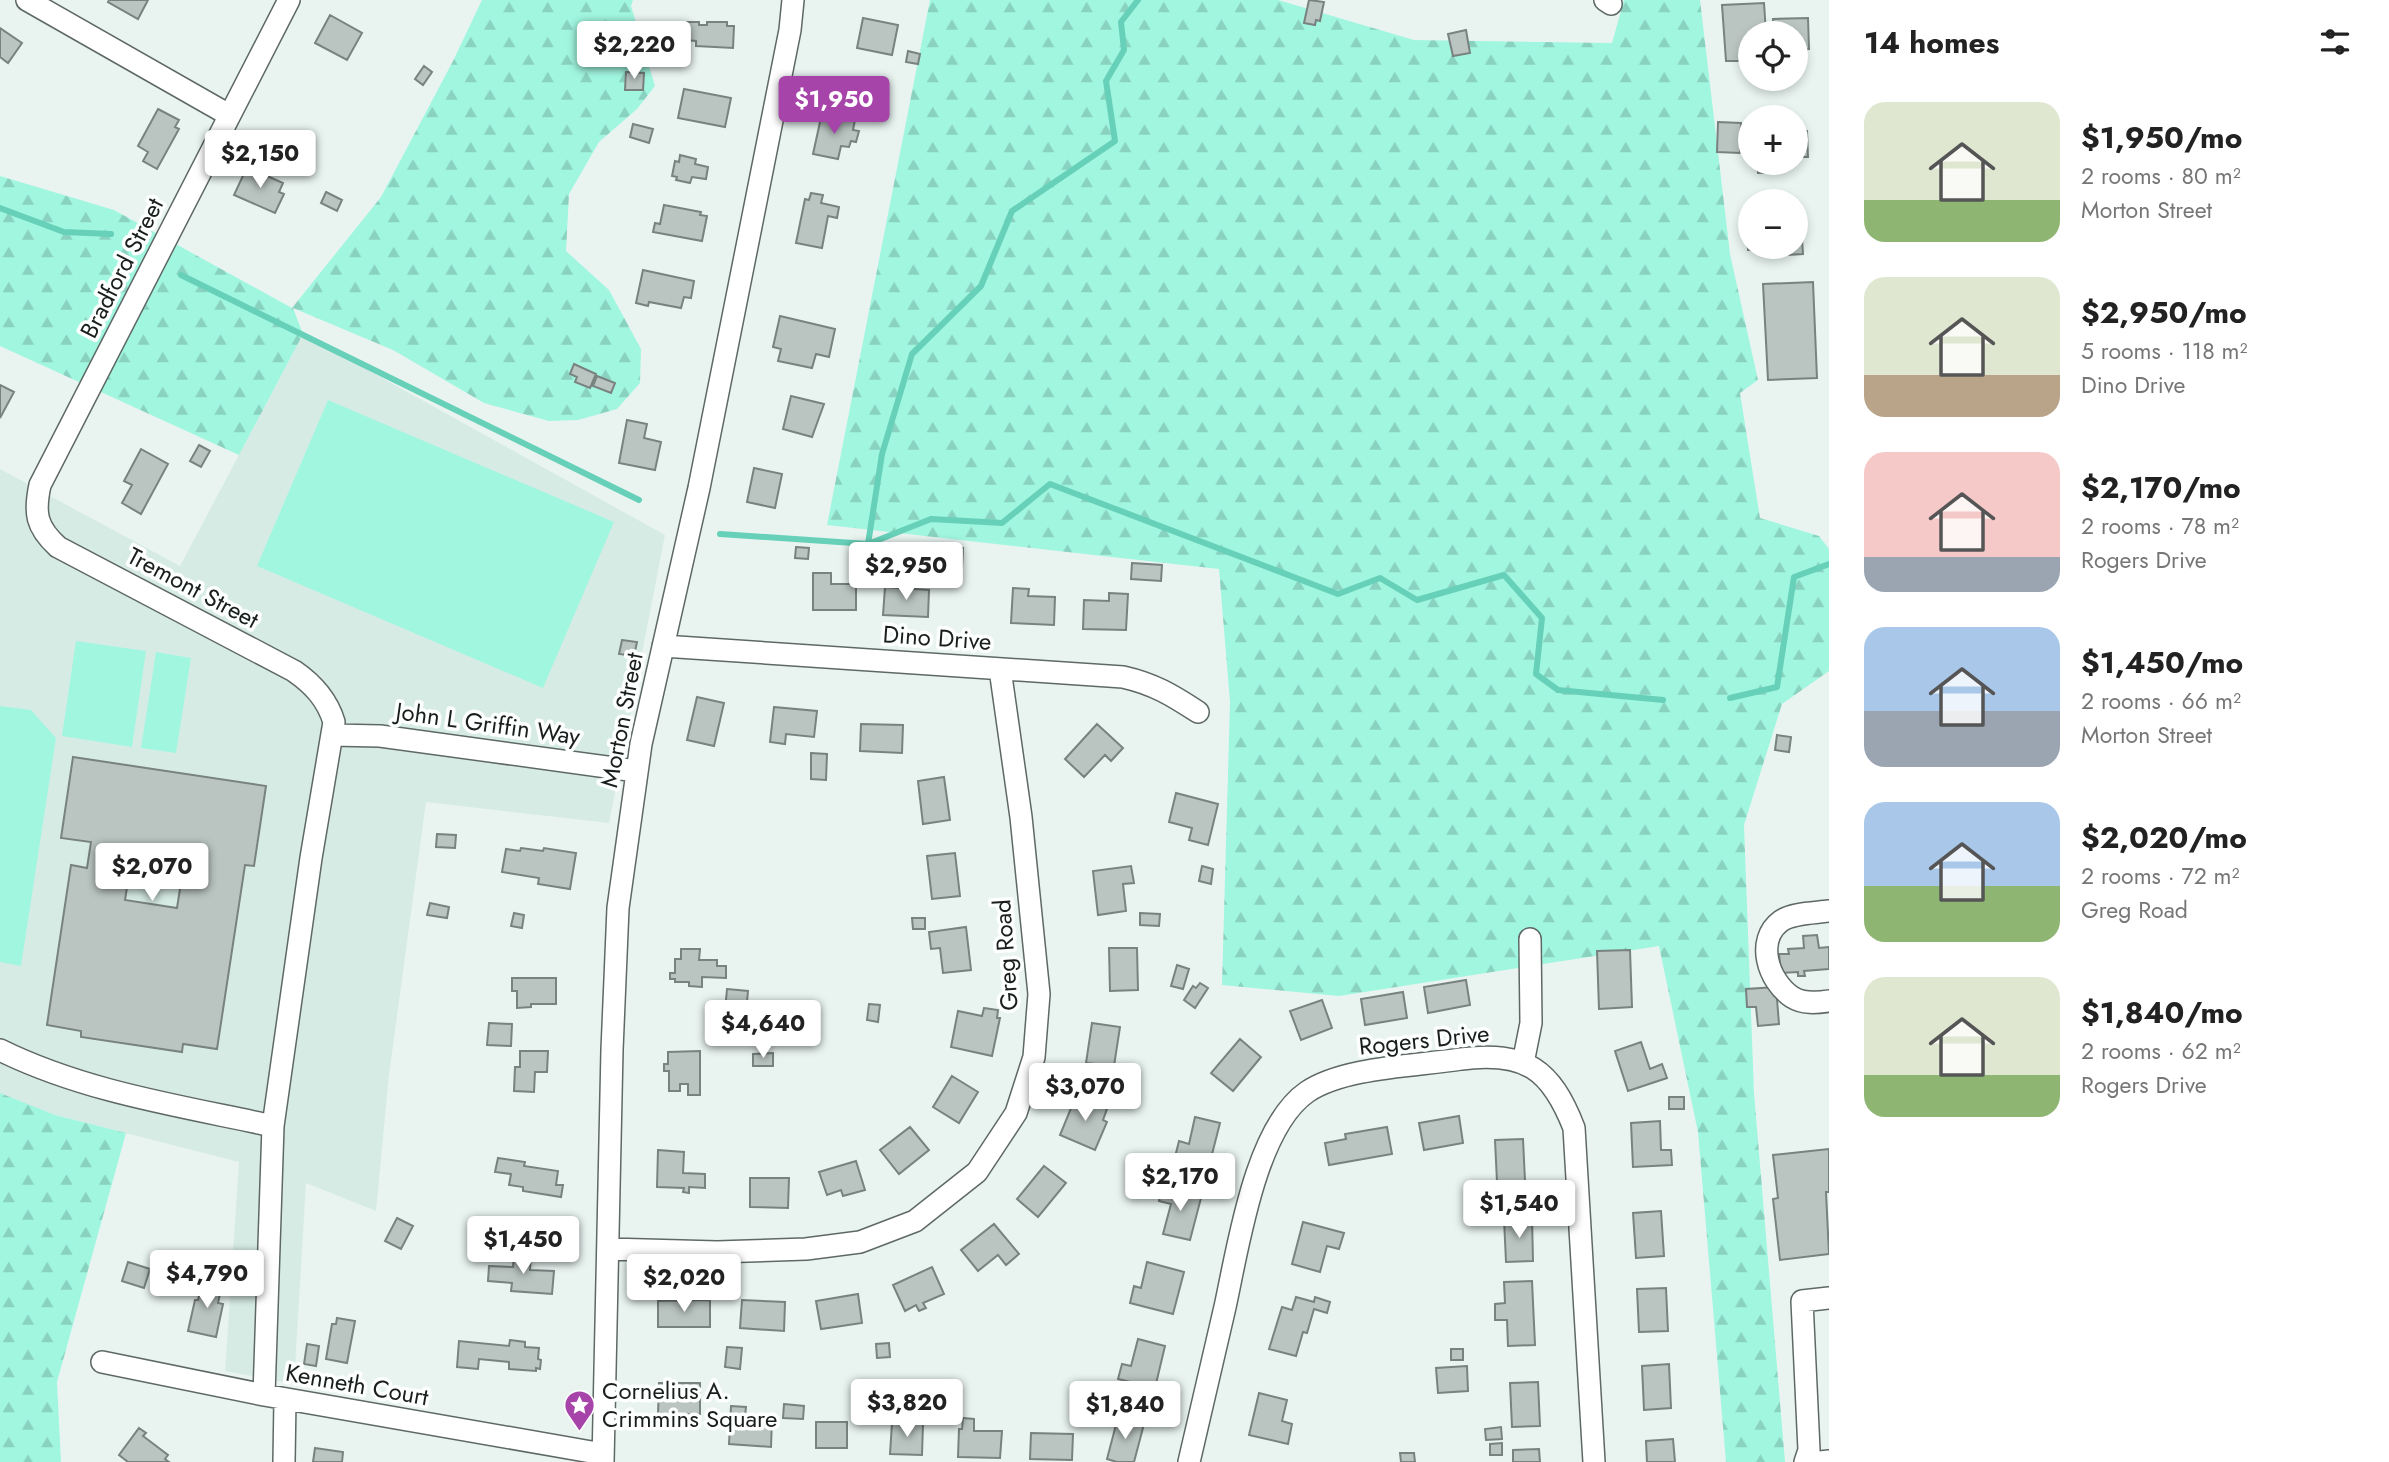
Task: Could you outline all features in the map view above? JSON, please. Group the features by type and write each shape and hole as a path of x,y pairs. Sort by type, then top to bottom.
{"street":[{"path":"27,0 229,115"},
{"name":"Bradford Street","path":"40,485 289,0"},
{"name":"Morton Street","path":"603,1458 612,1050 618,908 636,771 739,294 790,30 793,0"},
{"name":"Tremont Street","path":"40,485 37,518 41,530 58,547 294,671 307,680 325,702 334,722 332,735"},
{"name":"Dino Drive","path":"663,646 1123,677 1148,683 1198,712"},
{"name":"Greg Road","path":"608,1249 718,1252 806,1249 860,1242 915,1221 977,1172 1016,1113 1034,1057 1039,994 1021,817 1000,668"},
{"path":"284,1462 274,1397 273,1126 311,858 332,735"},
{"name":"John L Griffin Way","path":"332,735 380,736 636,771"},
{"path":"1829,911 1783,919 1771,930 1766,948 1771,971 1782,988 1793,998 1811,1003 1829,1001"},
{"path":"1523,1063 1531,1023 1530,939"},
{"path":"0,1050 47,1072 87,1085 273,1126"},
{"name":"Rogers Drive","path":"1189,1462 1255,1178 1277,1127 1289,1109 1305,1094 1324,1082 1350,1074 1473,1058 1507,1058 1536,1070 1559,1095 1574,1128 1594,1462"},
{"path":"1805,1462 1809,1450 1802,1301 1829,1298"},
{"name":"Kenneth Court","path":"102,1362 603,1458"},
{"path":"1820,1462 1829,1461"}],"shaded area":[{"path":"303,334 665,535 609,823 426,802 389,1075 376,1211 306,1183 294,1384 225,1371 239,1162 0,1101 0,469 180,566"}],"green space":[{"path":"482,0 633,0 631,6 655,86 637,109 599,142 569,194 566,251 609,290 641,349 640,383 617,409 578,420 549,421 484,403 393,350 293,308 303,334 239,455 0,346 0,176 114,210 292,308 381,197"},
{"path":"930,0 1278,0 1414,40 1612,43 1624,0 1700,0 1730,254 1758,380 1740,393 1760,518 1819,536 1829,549 1829,671 1782,704 1744,825 1754,1093 1785,1462 1726,1462 1698,1132 1659,946 1339,996 1222,985 1230,702 1219,569 827,525"},
{"path":"328,400 614,522 543,688 257,566"},
{"path":"76,641 146,651 132,747 62,736"},
{"path":"156,652 191,658 176,753 141,748"},
{"path":"0,706 31,710 56,738 21,966 0,962"},
{"path":"0,1093 55,1115 126,1133 57,1382 61,1462 0,1462"}],"building":[{"path":"148,0 138,19 108,2"},
{"path":"1309,0 1324,2 1320,21 1316,20 1315,25 1304,23"},
{"path":"1764,3 1765,21 1738,21 1738,61 1726,61 1722,5"},
{"path":"330,15 362,33 347,60 315,43"},
{"path":"863,18 898,25 892,55 857,48"},
{"path":"1808,18 1809,49 1808,21 1773,19"},
{"path":"687,22 707,25 707,22 727,22 727,26 734,26 733,48 696,46 696,41 686,40"},
{"path":"0,28 22,43 8,63 0,57"},
{"path":"1466,30 1470,53 1453,56 1448,34"},
{"path":"908,51 920,54 918,64 906,62"},
{"path":"424,66 432,72 423,85 415,79"},
{"path":"626,72 644,73 643,90 625,90"},
{"path":"684,89 731,98 725,127 678,118"},
{"path":"158,109 179,120 175,127 179,129 157,169 143,161 148,152 138,146"},
{"path":"822,113 855,120 853,130 859,131 856,142 851,141 849,147 841,146 838,159 813,154"},
{"path":"1718,122 1738,123 1738,153 1717,152"},
{"path":"633,124 653,129 649,143 630,137"},
{"path":"680,155 696,159 695,164 708,167 706,179 692,177 690,183 676,180 677,177 672,176 675,161 679,162"},
{"path":"247,167 283,183 279,192 284,194 275,213 234,195"},
{"path":"326,192 342,200 337,211 321,203"},
{"path":"811,193 823,195 821,203 839,207 837,218 828,216 822,248 796,243 805,199 809,200"},
{"path":"664,205 701,212 700,215 707,216 702,241 653,232 655,223 660,224"},
{"path":"643,270 694,281 691,298 684,297 681,308 649,302 648,306 636,303"},
{"path":"1813,282 1817,378 1768,380 1763,284"},
{"path":"780,316 835,329 829,357 816,354 812,368 778,361 781,349 773,347"},
{"path":"574,364 596,374 590,388 575,382 577,377 570,374"},
{"path":"597,376 615,383 611,393 593,386"},
{"path":"0,385 14,392 0,418"},
{"path":"791,396 824,404 812,437 783,429"},
{"path":"627,420 647,424 644,438 661,442 655,470 619,463"},
{"path":"199,445 210,451 201,467 190,461"},
{"path":"141,449 168,464 141,514 122,503 132,485 124,481"},
{"path":"754,468 782,474 775,508 747,502"},
{"path":"796,547 809,548 808,559 795,558"},
{"path":"939,547 963,548 962,567 938,565"},
{"path":"1132,563 1162,565 1161,581 1131,579"},
{"path":"813,573 831,573 831,584 856,584 856,610 813,610"},
{"path":"885,587 929,590 928,617 883,615"},
{"path":"1013,588 1029,589 1028,596 1055,597 1054,625 1011,623"},
{"path":"1109,593 1128,594 1126,630 1083,629 1084,600 1109,601"},
{"path":"622,640 637,642 634,656 619,654"},
{"path":"697,697 724,703 714,746 687,740"},
{"path":"774,707 817,711 814,737 786,734 785,744 770,742"},
{"path":"861,724 903,725 902,753 860,751"},
{"path":"1097,724 1123,748 1111,761 1105,755 1084,777 1065,759"},
{"path":"1777,735 1791,737 1789,752 1775,750"},
{"path":"811,753 827,754 826,780 811,779"},
{"path":"73,757 266,786 254,866 245,865 217,1049 183,1044 182,1052 81,1037 81,1031 47,1025 71,865 87,868 91,842 61,838","holes":["133,849 185,857 177,908 125,900"]},
{"path":"944,777 950,820 923,824 918,781"},
{"path":"1176,793 1218,804 1208,845 1189,840 1192,828 1169,822"},
{"path":"437,834 456,835 455,848 436,847"},
{"path":"521,848 576,853 570,889 538,884 539,878 502,872 506,849 520,851"},
{"path":"955,853 960,896 932,899 927,856"},
{"path":"1131,866 1134,883 1123,884 1126,911 1098,915 1093,871"},
{"path":"1202,866 1213,869 1211,884 1199,881"},
{"path":"430,903 449,907 447,918 427,915"},
{"path":"514,913 524,915 522,928 511,926"},
{"path":"1140,913 1160,914 1159,926 1140,925"},
{"path":"912,918 925,918 925,929 913,929"},
{"path":"966,927 971,970 943,973 940,948 931,949 929,932"},
{"path":"1817,935 1819,948 1829,947 1829,969 1804,971 1805,976 1798,976 1798,972 1781,973 1779,954 1789,954 1788,949 1804,948 1803,936"},
{"path":"1109,948 1137,948 1138,990 1110,991"},
{"path":"681,949 700,949 699,960 717,960 717,966 726,966 726,978 702,977 702,987 689,986 689,982 675,982 675,979 670,979 670,973 675,973 675,959 681,959"},
{"path":"1630,950 1632,1007 1599,1009 1597,951"},
{"path":"1177,965 1189,969 1183,989 1171,986"},
{"path":"512,978 556,978 556,1004 531,1004 531,1007 517,1008 517,991 512,991"},
{"path":"1466,980 1470,1005 1428,1013 1424,987"},
{"path":"1200,983 1208,988 1195,1008 1184,1000 1193,986 1196,988"},
{"path":"1776,987 1779,1024 1758,1026 1756,1007 1747,1007 1746,989"},
{"path":"727,989 748,991 745,1024 724,1022"},
{"path":"1403,992 1407,1018 1365,1025 1361,999"},
{"path":"1322,1000 1332,1028 1301,1040 1290,1011"},
{"path":"869,1004 880,1005 878,1022 867,1020"},
{"path":"984,1008 998,1010 997,1018 1000,1018 992,1056 951,1047 958,1011 982,1016"},
{"path":"489,1023 512,1024 511,1046 487,1045"},
{"path":"1092,1023 1120,1027 1114,1066 1086,1063"},
{"path":"1240,1039 1261,1057 1233,1091 1211,1073"},
{"path":"1641,1042 1650,1069 1662,1064 1667,1078 1628,1091 1615,1051"},
{"path":"520,1051 548,1051 547,1072 535,1072 534,1092 514,1091 515,1067 520,1067"},
{"path":"700,1051 700,1095 688,1095 688,1084 680,1084 680,1091 669,1091 669,1071 664,1071 664,1064 668,1064 668,1052"},
{"path":"773,1053 773,1066 753,1066 753,1054"},
{"path":"952,1076 978,1092 959,1123 933,1107"},
{"path":"1076,1096 1107,1109 1103,1120 1107,1122 1095,1150 1060,1135"},
{"path":"1669,1097 1684,1097 1684,1109 1669,1109"},
{"path":"1459,1116 1463,1143 1424,1150 1419,1123"},
{"path":"1195,1117 1220,1123 1209,1166 1175,1157 1179,1141 1189,1144"},
{"path":"1660,1121 1661,1150 1671,1150 1672,1165 1633,1167 1631,1123"},
{"path":"910,1127 929,1150 899,1174 880,1150"},
{"path":"1387,1127 1392,1154 1329,1165 1325,1143 1346,1139 1345,1134"},
{"path":"1523,1139 1525,1181 1497,1182 1495,1140"},
{"path":"1829,1149 1829,1192 1826,1192 1829,1254 1780,1260 1773,1199 1778,1198 1773,1155"},
{"path":"658,1150 684,1152 683,1173 705,1174 705,1188 689,1187 689,1193 683,1192 684,1188 657,1187"},
{"path":"498,1158 525,1162 524,1166 558,1171 556,1185 563,1185 561,1197 523,1191 523,1187 509,1185 511,1174 495,1172"},
{"path":"856,1161 865,1190 843,1196 841,1190 827,1195 819,1172"},
{"path":"1044,1166 1066,1183 1038,1217 1017,1199"},
{"path":"750,1178 789,1178 788,1208 750,1207"},
{"path":"1162,1188 1201,1198 1190,1240 1163,1234 1171,1204 1159,1201"},
{"path":"1661,1211 1664,1256 1636,1258 1633,1213"},
{"path":"397,1218 413,1226 401,1249 385,1241"},
{"path":"1532,1218 1533,1261 1506,1262 1504,1219"},
{"path":"1303,1222 1344,1233 1339,1249 1327,1246 1320,1272 1292,1264"},
{"path":"994,1224 1019,1254 1006,1265 998,1255 978,1271 961,1250"},
{"path":"514,1254 531,1255 530,1270 554,1271 552,1294 511,1291 512,1283 488,1281 489,1266 513,1267"},
{"path":"128,1262 150,1269 144,1288 122,1281"},
{"path":"1147,1262 1184,1272 1173,1314 1130,1303 1134,1286 1141,1288"},
{"path":"932,1267 944,1294 923,1303 926,1308 919,1311 916,1305 905,1311 893,1285"},
{"path":"203,1280 222,1284 218,1303 223,1304 216,1337 188,1331"},
{"path":"1532,1281 1535,1345 1508,1346 1507,1320 1495,1320 1495,1304 1505,1303 1504,1282"},
{"path":"1666,1288 1668,1331 1639,1332 1637,1289"},
{"path":"858,1294 862,1323 821,1329 816,1301"},
{"path":"1296,1297 1314,1302 1315,1297 1330,1302 1327,1313 1314,1309 1296,1356 1269,1349 1282,1307 1292,1310"},
{"path":"710,1300 710,1327 658,1327 658,1301"},
{"path":"742,1300 785,1302 784,1331 740,1328"},
{"path":"337,1318 355,1321 347,1363 326,1359 332,1324 336,1324"},
{"path":"1138,1339 1165,1346 1155,1388 1118,1379 1122,1364 1131,1366"},
{"path":"510,1340 525,1342 525,1347 539,1348 540,1369 509,1369 509,1362 479,1359 478,1369 457,1367 459,1341 509,1346"},
{"path":"889,1343 890,1357 877,1358 876,1344"},
{"path":"307,1344 319,1346 316,1366 304,1364"},
{"path":"727,1347 742,1348 740,1369 725,1367"},
{"path":"1451,1349 1463,1349 1463,1360 1451,1360"},
{"path":"1669,1364 1671,1408 1644,1410 1642,1366"},
{"path":"1467,1366 1468,1391 1438,1393 1436,1368"},
{"path":"1538,1382 1540,1426 1512,1427 1510,1383"},
{"path":"659,1383 700,1383 700,1414 658,1415"},
{"path":"1259,1393 1287,1400 1282,1421 1292,1424 1288,1444 1249,1435"},
{"path":"784,1404 804,1406 803,1419 783,1418"},
{"path":"731,1406 746,1407 745,1416 772,1418 771,1447 729,1444"},
{"path":"1118,1417 1144,1424 1134,1462 1107,1459"},
{"path":"963,1418 974,1419 974,1431 1002,1431 1000,1458 958,1457 959,1429 962,1429"},
{"path":"816,1422 847,1422 847,1448 816,1448"},
{"path":"892,1423 923,1424 922,1455 890,1454"},
{"path":"1501,1427 1502,1439 1486,1440 1485,1429"},
{"path":"139,1428 146,1433 143,1436 168,1455 165,1459 169,1462 128,1462 119,1455"},
{"path":"1031,1433 1073,1434 1072,1460 1030,1459"},
{"path":"1673,1439 1675,1462 1647,1462 1646,1441"},
{"path":"1502,1443 1502,1455 1490,1455 1490,1444"},
{"path":"315,1448 343,1452 342,1462 313,1462"},
{"path":"1539,1449 1540,1462 1513,1462 1513,1450"},
{"path":"1400,1453 1414,1453 1415,1462 1401,1462"}],"waterway":[{"path":"868,544 882,454 912,354 981,286 1012,211 1115,141 1106,81 1124,50 1121,22 1138,0"},
{"path":"0,208 64,232 111,234"},
{"path":"181,275 639,500"},
{"path":"720,534 868,544 931,519 1002,523 1050,484 1338,594 1380,578 1417,600 1504,575 1542,618 1536,674 1558,690 1663,700"},
{"path":"1730,698 1777,687 1794,577 1829,564"}],"place":[{"name":"Cornelius A. Crimmins Square","path":"579,1432"}]}
